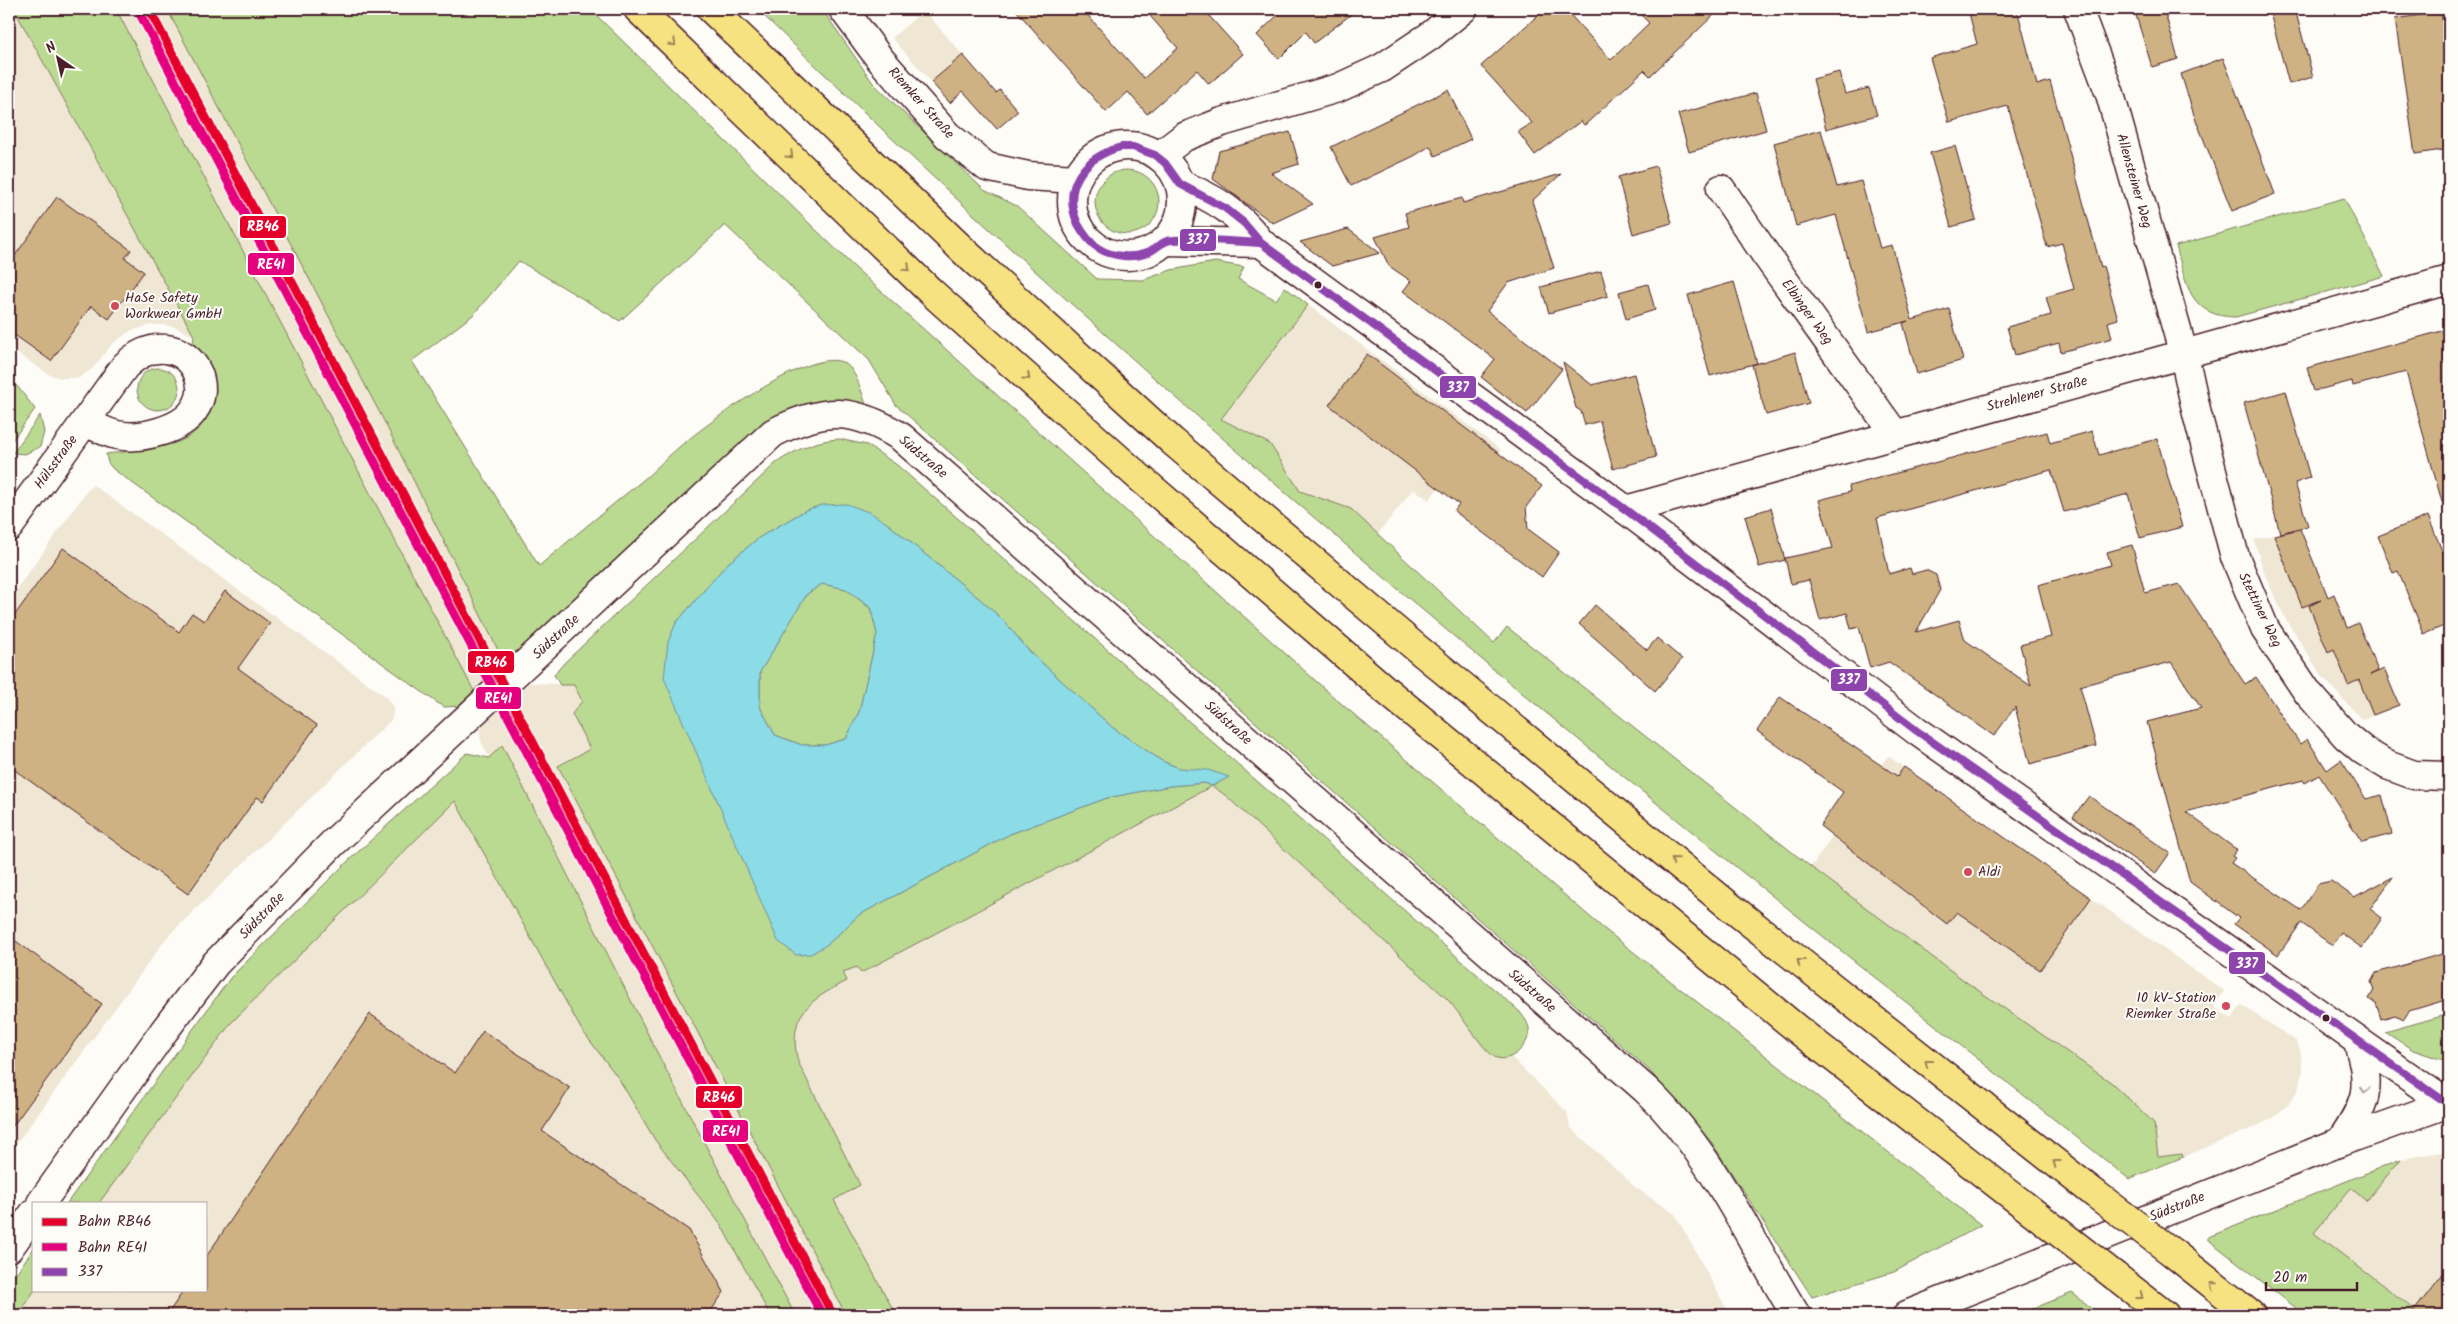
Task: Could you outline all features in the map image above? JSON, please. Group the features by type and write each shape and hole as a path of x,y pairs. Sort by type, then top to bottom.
{"highway":[{"path":"638,9 930,291 1147,484 1388,692 1802,1033 2165,1315"},
{"path":"711,9 967,254 1187,454 1413,646 1721,898 2251,1315"}],"street":[{"name":"Riemker Straße","path":"844,9 880,59 947,135 987,167 1028,176 1076,179"},
{"path":"1159,156 1184,137 1222,122 1338,88 1382,68 1430,36 1463,9"},
{"name":"Allensteiner Weg","path":"2078,9 2110,94 2184,355"},
{"path":"1122,146 1142,148 1159,156 1172,168 1180,184 1183,204 1178,224 1166,240 1148,253 1127,257 1105,252 1087,240 1076,222 1072,200 1076,179 1087,163 1103,152 1122,146"},
{"path":"1180,184 1201,192 1248,224 1261,243 1626,510 1917,731 2449,1104"},
{"name":"Elbinger Weg","path":"1721,189 1894,433"},
{"path":"1166,240 1261,243"},
{"name":"Strehlener Straße","path":"1626,510 1894,433 2184,355 2449,280"},
{"name":"Stettiner Weg","path":"2184,355 2197,414 2235,556 2265,629 2284,660 2308,693 2346,736 2364,751 2387,765 2414,774 2449,776"},
{"name":"Südstraße","path":"42,1202 164,1030 215,964 332,844 774,433 800,420 825,413 865,418 880,424 902,437 1668,1110 1707,1161 1796,1315"},
{"name":"Hülsstraße","path":"9,527 85,422"},
{"path":"2340,1142 2364,1103 2365,1065 2358,1042"},
{"name":"Südstraße","path":"1907,1315 2340,1142 2449,1104"},
{"path":"9,1248 32,1216"}],"shaded area":[{"path":"9,9 14,9 194,336 175,327 163,325 151,325 130,331 112,344 93,368 79,378 62,378 50,375 9,348"},
{"path":"116,9 167,9 209,87 383,419 506,666 475,693"},
{"path":"924,10 980,75 950,103 892,38"},
{"path":"1308,305 1501,450 1459,504 1438,488 1429,500 1413,489 1378,534 1351,509 1300,491 1270,444 1221,419"},
{"path":"93,485 385,696 393,707 393,714 391,720 168,936 9,1154 9,600"},
{"path":"2300,528 2328,597 2334,594 2353,641 2359,639 2373,673 2384,669 2399,705 2362,720 2321,675 2285,618 2265,575 2254,540"},
{"path":"529,683 574,685 582,701 572,714 590,749 558,766 846,1315 795,1315 663,1064 502,745 489,758 481,741 479,727"},
{"path":"1888,756 2224,991 2214,1007 2232,1019 2241,1005 2296,1041 2300,1050 2303,1072 2298,1090 2288,1105 2271,1119 2255,1127 2183,1157 2182,1154 2158,1157 2153,1123 1811,867"},
{"path":"1212,786 1225,795 1452,1004 1490,1053 1511,1057 1567,1112 1570,1127 1636,1188 1675,1214 1730,1315 896,1315 834,1200 860,1185 798,1062 795,1046 796,1030 805,1009 820,994 846,981 843,972 857,966 861,973"},
{"path":"455,801 581,1029 619,1079 655,1140 721,1225 770,1315 17,1315 34,1292 208,1292 208,1202 100,1202 231,1023"},
{"path":"2442,1152 2449,1154 2449,1315 2422,1315 2314,1233 2351,1188 2366,1200 2401,1159"}],"green space":[{"path":"14,9 116,9 475,693 462,706 444,707 436,702 113,469 108,463 106,454 167,445 186,438 195,432 203,423 213,403 214,379 209,364 193,343 194,336"},
{"path":"167,9 590,9 852,265 1336,699 1603,928 1981,1225 1894,1272 1812,1297 1712,1143 1648,1069 896,405 869,360 725,225 620,321 519,261 473,315 412,361 539,566 642,481 691,437 757,391 782,377 806,366 826,361 842,362 854,374 866,404 839,400 814,402 789,409 765,422 506,666 383,419"},
{"path":"757,9 822,9 873,83 984,190 1017,206 1097,279 1143,280 1171,270 1215,262 1244,267 1238,279 1276,300 1285,287 1308,305 1221,419 1270,444 1300,491 1351,509 1494,643 1507,627 1811,867 1969,984 2112,1083 2154,1123 2158,1157 2182,1154 2183,1157 2129,1179 1703,841 1458,640 1253,465 952,195"},
{"path":"1127,170 1145,176 1153,184 1159,202 1153,220 1145,228 1127,234 1109,228 1101,220 1095,202 1101,184 1109,176"},
{"path":"2344,198 2384,276 2236,317 2208,311 2192,295 2183,273 2176,246"},
{"path":"158,368 173,374 179,389 173,404 158,410 143,404 137,389 143,374"},
{"path":"17,386 35,409 9,445 9,387"},
{"path":"40,415 44,432 40,447 25,454 13,453"},
{"path":"839,439 867,445 897,465 1520,1012 1529,1026 1526,1043 1518,1052 1508,1058 1497,1058 1492,1055 1446,998 1225,795 1212,786 861,973 857,967 843,972 847,981 822,995 804,1011 796,1032 795,1046 798,1062 860,1185 834,1200 896,1315 846,1315 558,766 590,749 572,714 582,701 574,685 560,685 554,675 564,663 776,463 806,446","holes":["806,510 888,524 981,600 1004,621 1028,650 1113,728 1162,761 1179,768 1228,777 1213,786 1205,783 1170,786 1107,798 1010,834 859,915 828,944 676,623 726,565 760,537"]},
{"path":"822,584 846,589 871,609 877,634 859,712 846,739 825,745 802,745 775,735 760,707 760,672 807,594"},
{"path":"502,745 663,1064 795,1315 770,1315 721,1225 655,1140 619,1079 581,1029 455,801 231,1023 100,1202 68,1202 231,977 347,862 467,753 489,758"},
{"path":"2449,1014 2449,1062 2413,1050 2385,1032"},
{"path":"2401,1159 2366,1201 2351,1188 2314,1233 2422,1315 2305,1315 2206,1238"},
{"path":"32,1251 32,1292 34,1292 17,1315 9,1315 9,1283"},
{"path":"2072,1293 2101,1315 2017,1315"}],"water":[{"path":"847,504 871,513 888,524 981,600 1004,621 1028,650 1113,728 1162,761 1179,768 1208,770 1229,777 1212,786 1205,783 1170,786 1107,798 1010,834 859,915 828,944 811,954 796,955 778,941 664,678 668,642 676,623 726,565 760,537 806,510 822,505","holes":["822,584 846,589 871,608 877,634 859,712 846,739 825,745 802,745 775,735 760,707 760,672 807,594"]}],"building":[{"path":"1015,9 1082,9 1144,78 1178,48 1144,9 1203,9 1243,54 1209,84 1197,70 1147,114 1128,92 1106,112"},
{"path":"1284,9 1358,9 1314,43 1306,32 1279,59 1257,35"},
{"path":"1545,9 1565,9 1611,60 1649,23 1635,9 1720,9 1650,76 1644,70 1586,124 1584,125 1581,121 1535,155 1518,132 1532,123 1481,66"},
{"path":"1968,9 2017,9 2037,85 2050,81 2101,267 2103,266 2118,319 2108,322 2112,338 2061,352 2059,343 2015,355 2007,327 2051,315 2046,297 2074,289 2062,243 2047,247 2008,106 1949,122 1930,58 1977,44"},
{"path":"2134,9 2164,9 2178,59 2152,67"},
{"path":"2269,9 2295,9 2313,77 2289,84"},
{"path":"2441,12 2449,65 2449,149 2415,154 2395,19"},
{"path":"963,55 996,93 1000,90 1018,111 997,129 963,91 950,103 931,82"},
{"path":"2223,58 2275,194 2232,211 2194,115 2181,74"},
{"path":"1839,72 1845,94 1869,88 1877,115 1826,129 1813,79"},
{"path":"1448,90 1471,139 1435,156 1430,146 1414,156 1351,186 1331,147"},
{"path":"1756,93 1766,130 1689,152 1678,114"},
{"path":"1821,130 1837,187 1861,181 1880,248 1892,245 1912,320 1949,309 1963,360 1917,374 1903,323 1908,321 1868,332 1836,215 1796,226 1774,143"},
{"path":"1290,132 1299,164 1271,173 1313,204 1273,223 1213,179 1219,151"},
{"path":"1955,146 1976,220 1951,227 1930,153"},
{"path":"1656,166 1672,223 1633,234 1618,177"},
{"path":"1561,174 1532,201 1554,268 1508,283 1487,311 1562,369 1527,413 1481,377 1495,359 1403,291 1411,281 1389,266 1375,237 1409,227 1405,213 1462,198 1463,203"},
{"path":"57,197 131,250 125,258 144,272 109,319 91,306 51,361 9,331 9,264"},
{"path":"1348,229 1380,253 1332,266 1300,242"},
{"path":"1601,271 1608,296 1549,313 1541,287"},
{"path":"1734,282 1757,363 1710,376 1688,295"},
{"path":"1648,284 1655,310 1626,319 1619,292"},
{"path":"2449,329 2449,501 2442,502 2406,372 2353,386 2352,381 2314,391 2307,368"},
{"path":"1795,352 1809,403 1766,415 1752,365"},
{"path":"1367,354 1542,486 1526,507 1528,529 1559,552 1542,577 1454,511 1459,504 1329,405"},
{"path":"1563,362 1592,385 1634,374 1656,457 1613,469 1600,421 1585,425 1581,411 1576,408"},
{"path":"2286,391 2310,478 2295,483 2308,526 2280,533 2244,403"},
{"path":"2092,431 2099,455 2157,439 2182,527 2140,538 2128,494 2064,512 2051,470 1877,518 1889,574 1910,568 1912,574 1926,570 1936,575 1940,590 1916,632 1959,620 1965,640 2031,686 2020,645 2051,637 2038,585 2111,565 2107,552 2132,545 2145,593 2179,584 2245,684 2256,677 2300,744 2307,739 2327,770 2341,760 2366,799 2382,795 2392,834 2362,842 2319,775 2305,783 2303,780 2186,812 2237,850 2232,856 2235,858 2231,863 2301,910 2318,884 2331,881 2354,897 2393,877 2370,909 2382,918 2362,948 2341,933 2332,945 2301,923 2278,955 2234,924 2239,918 2190,882 2147,722 2201,708 2171,662 2080,686 2096,746 2030,764 2015,707 1994,736 1889,662 1870,668 1859,627 1851,629 1847,613 1820,620 1809,580 1791,584 1785,558 1833,548 1819,500 1850,492 1849,486 2047,432 2050,443"},
{"path":"1771,508 1785,560 1759,567 1745,516"},
{"path":"2428,516 2449,568 2449,624 2424,634 2398,571 2393,573 2378,536"},
{"path":"2300,529 2328,597 2334,594 2347,628 2358,623 2378,671 2370,675 2384,669 2399,705 2373,715 2359,680 2348,685 2334,649 2328,652 2309,606 2321,600 2302,607 2274,535"},
{"path":"63,548 179,632 192,613 204,621 225,591 270,623 238,668 317,725 263,801 257,797 188,894 9,766 9,623"},
{"path":"1595,605 1647,650 1657,638 1682,659 1655,691 1579,624"},
{"name":"Aldi","path":"1780,697 1897,776 1904,767 2091,898 2040,970 1957,912 1947,924 1820,826 1843,792 1757,731"},
{"path":"2089,796 2170,853 2155,874 2073,817"},
{"path":"9,936 102,1004 9,1131"},
{"path":"2449,952 2449,999 2409,1011 2404,1019 2395,1015 2381,1019 2376,1003 2369,999 2374,990 2371,982 2376,973"},
{"path":"370,1014 455,1073 483,1031 570,1088 542,1131 689,1230 724,1292 708,1315 167,1315 183,1292 208,1292 208,1254"},
{"path":"2449,1266 2449,1315 2411,1315"}],"rail line":[{"name":"RB46","path":"149,9 833,1315"},
{"name":"RE41","path":"140,14 822,1315"}],"transit line":[{"name":"337","path":"1121,147 1133,147 1155,155 1165,163 1180,184 1225,208 1244,223 1261,243 1195,239 1169,240 1149,252 1137,256 1116,255 1098,248 1086,237 1078,224 1073,210 1074,186 1079,175 1096,158 1121,147"},
{"name":"337","path":"1261,243 1626,510 1917,731 2447,1103"}],"place":[{"name":"HaSe Safety Workwear GmbH","path":"115,306"},
{"name":"Aldi","path":"1968,872"},
{"name":"10 kV-Station Riemker Straße","path":"2226,1006"}]}
